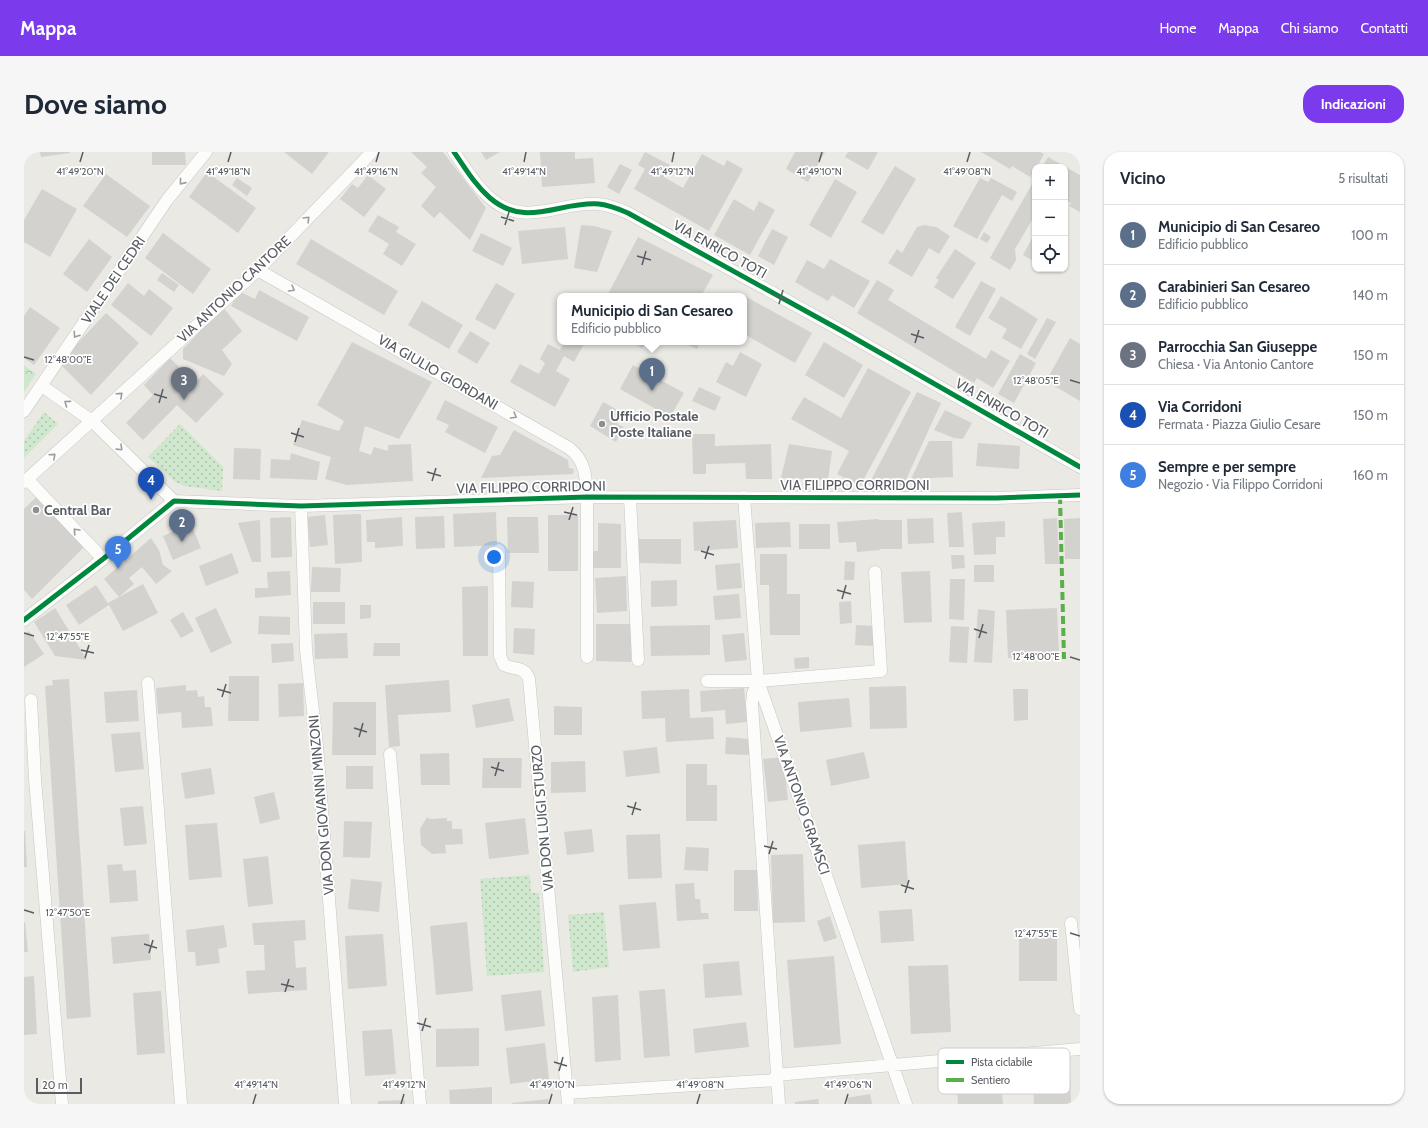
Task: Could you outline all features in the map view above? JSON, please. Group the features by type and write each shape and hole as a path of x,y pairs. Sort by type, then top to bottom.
{"street":[{"name":"VIALE DEI CEDRI","path":"24,411 166,200 206,152"},
{"name":"VIA ANTONIO CANTORE","path":"26,481 258,270 372,152"},
{"name":"VIA ENRICO TOTI","path":"454,152 478,185 490,198 499,204 525,213 540,213 572,206 598,204 614,207 628,213 842,331 1080,467"},
{"name":"VIA GIULIO GIORDANI","path":"258,270 569,448 578,456 584,466 587,497 587,657"},
{"path":"24,620 103,559 174,501 92,421 42,386"},
{"path":"26,481 103,559"},
{"name":"VIA FILIPPO CORRIDONI","path":"174,501 301,506 587,497 996,498 1080,495"},
{"path":"630,497 638,660"},
{"name":"VIA ANTONIO GRAMSCI","path":"744,497 758,681 906,1104"},
{"name":"VIA DON GIOVANNI MINZONI","path":"301,506 306,650 317,746 345,1104"},
{"name":"VIA DON LUIGI STURZO","path":"499,550 500,656 504,665 521,669 525,672 529,679 568,1098"},
{"path":"707,681 758,681 881,671 876,572"},
{"path":"758,681 753,694 752,704 779,1104"},
{"path":"148,683 181,1104"},
{"path":"31,700 36,795 62,1104"},
{"path":"390,754 420,1104"},
{"path":"1071,923 1080,1009"},
{"path":"1070,1050 1080,1049"},
{"path":"568,1098 938,1061"}],"green space":[{"path":"24,365 36,374 24,392"},
{"path":"44,412 58,424 24,458 24,441"},
{"path":"180,424 223,467 222,491 184,486 174,481 148,457"},
{"path":"530,875 531,893 539,893 544,972 487,976 480,879"},
{"path":"604,912 609,967 573,972 568,915"}],"building":[{"path":"40,152 70,152 70,153 41,157"},
{"path":"152,152 185,152 186,165 152,165"},
{"path":"284,152 329,152 312,174"},
{"path":"411,152 443,152 486,208 470,240 440,212 434,218 421,206 436,187 421,173 427,167"},
{"path":"481,152 500,152 486,160"},
{"path":"540,152 575,152 575,159 593,158 595,183 542,187"},
{"path":"645,152 670,165 664,177 683,188 702,154 724,166 727,160 743,169 709,231 634,189 645,169 638,165"},
{"path":"795,152 825,152 808,182 786,169"},
{"path":"848,152 878,152 868,170 845,157"},
{"path":"981,152 1040,152 1044,154 1039,164 1032,164 1032,174 1030,177 1012,166 1010,169"},
{"path":"1048,157 1060,164 1044,164"},
{"path":"620,164 632,170 619,194 607,187"},
{"path":"895,166 916,179 883,235 861,222"},
{"path":"1068,168 1080,175 1080,212 1069,206 1071,203 1068,201"},
{"path":"207,172 256,208 238,233 189,197"},
{"path":"106,174 150,206 127,237 83,206"},
{"path":"368,175 386,189 364,217 340,199 352,184 358,188"},
{"path":"237,178 252,188 247,196 232,185"},
{"path":"980,178 988,182 991,178 1017,192 1012,201 1002,195 977,239 953,226"},
{"path":"835,179 857,192 831,238 809,225"},
{"path":"1032,184 1032,220 1015,249 1016,260 1010,270 990,258"},
{"path":"42,189 77,209 50,257 24,242 24,220"},
{"path":"734,199 754,211 759,201 775,210 750,255 714,235"},
{"path":"378,215 399,227 396,232 416,244 402,266 383,254 389,244 368,231"},
{"path":"581,225 594,226 612,231 597,272 574,268"},
{"path":"924,225 936,227 950,236 939,254 929,248 912,277 888,263 897,249 902,253 917,227"},
{"path":"565,227 568,259 522,264 518,231"},
{"path":"772,229 788,237 774,265 758,256"},
{"path":"984,232 991,237 987,243 980,239"},
{"path":"163,233 211,269 193,294 145,258"},
{"path":"481,233 512,248 503,266 472,251"},
{"path":"638,237 713,275 703,293 609,293"},
{"path":"1032,238 1032,260 1023,255"},
{"path":"89,239 112,257 87,292 63,274"},
{"path":"311,239 398,291 384,315 296,264"},
{"path":"955,249 976,263 953,299 934,287 939,280 936,278"},
{"path":"830,259 870,281 854,308 832,295 828,301 795,282 807,260 824,269"},
{"path":"162,273 179,285 174,292 157,280"},
{"path":"877,280 894,290 888,300 986,359 991,350 1010,361 993,388 977,378 974,383 857,313"},
{"path":"981,281 996,289 970,336 955,327"},
{"path":"128,283 144,296 149,289 173,308 151,336 111,305"},
{"path":"496,283 515,294 495,330 475,319"},
{"path":"259,290 309,317 297,341 231,306 239,291 255,299"},
{"path":"1001,296 1038,319 1021,349 1002,338 1007,329 988,318"},
{"path":"747,297 812,333 795,363 747,336"},
{"path":"422,301 463,325 449,349 408,325"},
{"path":"30,307 60,328 34,365 24,358 24,316"},
{"path":"223,307 242,331 222,350 232,364 224,376 183,359 183,349"},
{"path":"106,313 139,343 91,395 59,363"},
{"path":"1047,318 1056,322 1035,359 1027,354"},
{"path":"470,331 490,343 477,364 457,352"},
{"path":"1070,338 1080,344 1080,401 1046,381"},
{"path":"352,342 432,382 399,439 365,426 359,451 371,455 374,447 388,451 388,445 411,444 413,481 347,485 325,479 331,457 293,445 302,420 339,431 344,421 317,405"},
{"path":"824,342 863,365 844,398 805,375"},
{"path":"548,344 560,350 562,345 583,345 574,362 564,356 556,371 570,379 555,407 510,382 520,364 539,374 545,363 540,359"},
{"path":"637,345 644,345 642,348"},
{"path":"688,345 699,345 697,349"},
{"path":"740,352 762,364 746,397 716,382 726,362 733,366"},
{"path":"1020,354 1036,363 1014,403 998,394"},
{"path":"170,358 195,383 203,374 224,394 196,423 177,405 143,440 126,423 153,395 144,385"},
{"path":"633,365 684,393 670,417 620,389"},
{"path":"868,368 911,392 860,486 837,474 849,451 791,419 804,397 841,418"},
{"path":"699,387 721,397 715,411 692,401"},
{"path":"917,392 941,403 903,486 869,484"},
{"path":"445,400 498,427 485,453 445,432 449,425 436,419"},
{"path":"603,402 623,413 617,424 624,427 616,442 590,426"},
{"path":"945,410 972,423 963,439 954,438 934,430"},
{"path":"514,430 568,460 569,468 574,469 573,474 481,478 492,456 500,455"},
{"path":"692,434 715,434 715,446 771,444 772,479 746,479 745,463 706,464 706,474 693,474"},
{"path":"929,441 952,441 953,477 911,479"},
{"path":"978,443 1020,446 1019,469 976,466"},
{"path":"789,444 832,451 828,480 781,478"},
{"path":"234,448 261,449 260,480 233,479"},
{"path":"291,453 320,462 317,480 270,478 271,459 290,460"},
{"path":"37,496 85,546 32,599 24,590 24,509"},
{"path":"496,512 497,545 454,547 453,514"},
{"path":"962,512 964,547 949,547 947,513"},
{"path":"361,514 362,562 335,564 333,515"},
{"path":"325,515 328,545 310,547 307,517"},
{"path":"548,515 578,515 578,571 548,571"},
{"path":"444,516 445,548 416,549 415,517"},
{"path":"291,517 292,557 271,558 270,518"},
{"path":"402,517 403,546 375,548 375,542 367,542 366,520"},
{"path":"507,517 538,517 539,553 508,553"},
{"path":"933,518 934,543 908,544 907,519"},
{"path":"1057,518 1059,564 1045,564 1043,519"},
{"path":"1080,518 1080,559 1065,559 1064,519"},
{"path":"878,519 902,520 902,549 880,549 857,552 856,542 839,543 837,522"},
{"path":"260,520 261,562 252,562 238,523"},
{"path":"736,520 738,548 694,551 693,522"},
{"path":"1005,521 1005,537 996,537 996,554 974,555 972,523"},
{"path":"790,522 791,547 756,548 755,523"},
{"path":"598,523 621,524 621,568 590,568 590,551 598,551"},
{"path":"191,524 201,548 173,560 163,536"},
{"path":"799,524 830,524 830,549 799,549"},
{"path":"151,538 159,550 163,565 172,571 156,584 142,567 129,578 134,584 119,597 104,579"},
{"path":"639,539 681,539 681,564 638,563"},
{"path":"232,553 239,573 206,586 199,566"},
{"path":"760,554 787,554 787,594 800,594 800,635 770,635 769,585 760,585"},
{"path":"951,555 964,555 965,568 952,569"},
{"path":"845,561 855,562 854,580 844,580"},
{"path":"740,563 742,588 717,590 715,565"},
{"path":"974,565 994,565 994,582 974,582"},
{"path":"312,567 341,568 340,592 311,592"},
{"path":"290,571 291,595 255,598 255,588 268,588 267,572"},
{"path":"930,571 932,622 904,623 901,572"},
{"path":"626,576 627,611 597,613 595,578"},
{"path":"950,579 965,579 964,620 949,619"},
{"path":"677,580 677,606 651,607 651,581"},
{"path":"512,581 534,582 533,608 511,607"},
{"path":"143,584 158,613 123,631 108,603"},
{"path":"96,585 109,605 79,625 66,605"},
{"path":"488,586 488,656 463,656 462,587"},
{"path":"739,594 741,618 715,620 713,596"},
{"path":"851,601 852,623 840,624 839,602"},
{"path":"313,602 345,602 345,624 313,624"},
{"path":"360,605 371,605 371,618 360,619"},
{"path":"55,608 87,660 55,656 34,622"},
{"path":"216,608 232,643 211,653 195,618"},
{"path":"1057,608 1059,656 1008,658 1006,610"},
{"path":"978,609 995,611 992,663 974,662"},
{"path":"183,612 194,631 181,638 170,620"},
{"path":"259,616 290,617 290,635 258,634"},
{"path":"596,624 631,624 631,662 596,661"},
{"path":"710,625 710,655 651,656 650,626"},
{"path":"856,625 874,626 873,646 855,645"},
{"path":"951,626 969,627 967,663 949,662"},
{"path":"514,628 535,629 534,655 513,653"},
{"path":"29,631 44,654 24,667 24,634"},
{"path":"347,633 348,658 315,659 314,634"},
{"path":"744,633 747,660 725,662 722,635"},
{"path":"293,643 294,661 272,663 271,644"},
{"path":"374,643 400,643 400,656 373,656"},
{"path":"809,657 809,668 795,669 794,658"},
{"path":"229,676 259,676 259,721 228,721"},
{"path":"69,679 91,1017 67,1019 45,686 53,685 52,680"},
{"path":"449,680 451,712 398,715 400,746 389,747 385,685"},
{"path":"303,683 304,716 279,717 278,684"},
{"path":"186,685 186,691 197,690 198,697 204,696 205,707 211,707 213,726 182,728 181,712 158,714 156,688"},
{"path":"906,686 907,728 870,729 869,687"},
{"path":"744,688 747,722 726,724 725,710 701,712 700,691"},
{"path":"689,689 690,718 713,717 714,739 666,742 665,718 642,719 641,691"},
{"path":"1013,689 1028,689 1028,720 1014,721"},
{"path":"137,690 139,721 106,723 104,692"},
{"path":"509,698 514,721 476,728 472,705"},
{"path":"849,698 852,727 800,732 798,702"},
{"path":"333,702 376,702 376,755 332,755"},
{"path":"554,706 582,707 582,735 554,735"},
{"path":"140,732 144,769 115,772 111,734"},
{"path":"726,737 750,739 749,755 725,754"},
{"path":"657,747 660,773 626,777 623,751"},
{"path":"864,752 870,778 831,786 826,760"},
{"path":"449,753 450,785 421,785 420,754"},
{"path":"783,757 788,800 768,802 763,759"},
{"path":"483,758 522,758 521,788 482,788"},
{"path":"585,761 586,792 551,793 551,762"},
{"path":"686,764 707,764 707,785 717,785 717,821 686,821"},
{"path":"346,766 373,766 373,789 346,789"},
{"path":"211,768 215,794 185,799 181,773"},
{"path":"274,792 280,819 260,824 254,797"},
{"path":"143,806 147,844 124,846 120,808"},
{"path":"427,817 430,819 447,818 447,821 452,821 452,829 462,829 463,844 445,845 446,853 432,854 421,845 420,829"},
{"path":"525,818 529,854 489,859 485,823"},
{"path":"344,821 372,822 370,858 343,857"},
{"path":"217,823 222,877 189,880 185,825"},
{"path":"592,829 594,852 567,855 564,832"},
{"path":"25,831 27,867 24,867"},
{"path":"660,834 662,878 628,879 626,835"},
{"path":"905,841 908,884 861,888 858,845"},
{"path":"686,847 709,848 708,871 684,870"},
{"path":"803,854 805,922 773,923 771,855"},
{"path":"268,856 273,904 248,907 243,859"},
{"path":"122,864 123,871 136,870 138,901 110,903 107,865"},
{"path":"734,870 757,870 758,911 734,911"},
{"path":"351,879 382,882 379,912 348,909"},
{"path":"694,883 695,899 700,899 701,913 708,913 709,919 677,921 675,884"},
{"path":"656,902 660,948 623,951 619,905"},
{"path":"912,909 914,941 881,943 879,911"},
{"path":"830,916 837,938 824,942 817,921"},
{"path":"305,920 306,940 294,941 296,968 306,967 307,990 248,994 246,971 265,970 264,945 254,945 252,923"},
{"path":"25,922 28,952 24,952"},
{"path":"467,922 473,991 436,995 430,926"},
{"path":"224,925 227,947 218,949 220,963 196,966 195,952 188,952 186,930"},
{"path":"149,934 151,960 113,964 111,937"},
{"path":"383,934 387,986 348,989 345,936"},
{"path":"1019,938 1057,938 1057,981 1019,981"},
{"path":"834,956 841,1044 794,1048 787,960"},
{"path":"739,961 742,995 705,998 703,964"},
{"path":"948,965 951,1032 911,1034 908,966"},
{"path":"34,976 37,1034 24,1035 24,977"},
{"path":"665,989 670,1056 644,1058 639,991"},
{"path":"541,990 545,1026 505,1031 501,995"},
{"path":"161,991 165,1053 137,1055 133,993"},
{"path":"618,995 621,1060 595,1062 592,997"},
{"path":"746,1022 749,1047 695,1053 693,1029"},
{"path":"479,1028 479,1066 436,1067 436,1029"},
{"path":"392,1029 396,1074 365,1076 362,1031"},
{"path":"545,1043 549,1079 510,1084 506,1048"},
{"path":"1070,1072 1071,1104 1034,1104 1034,1094 1070,1094"},
{"path":"492,1087 492,1104 450,1104 449,1090"},
{"path":"870,1094 872,1104 848,1104 847,1098"},
{"path":"957,1094 1002,1094 1003,1104 958,1104"},
{"path":"548,1099 549,1104 512,1104 512,1103"},
{"path":"818,1099 819,1104 795,1104 795,1102"},
{"path":"405,1100 405,1104 378,1104 378,1101"}],"marked path":[{"path":"1060,496 1064,659"}],"cycle path":[{"path":"454,152 480,188 490,198 503,207 517,212 530,213 584,204 599,204 610,206 628,213 842,331 1080,467"},
{"path":"24,620 103,559 174,501 301,506 587,497 996,498 1080,495"}],"place":[{"name":"Municipio di San Cesareo","path":"652,391"},
{"name":"Parrocchia San Giuseppe","path":"184,400"},
{"name":"Ufficio Postale Poste Italiane","path":"602,424"},
{"name":"Via Corridoni","path":"151,500"},
{"name":"Central Bar","path":"36,510"},
{"name":"Carabinieri San Cesareo","path":"182,542"},
{"name":"Sempre e per sempre","path":"118,569"}]}
